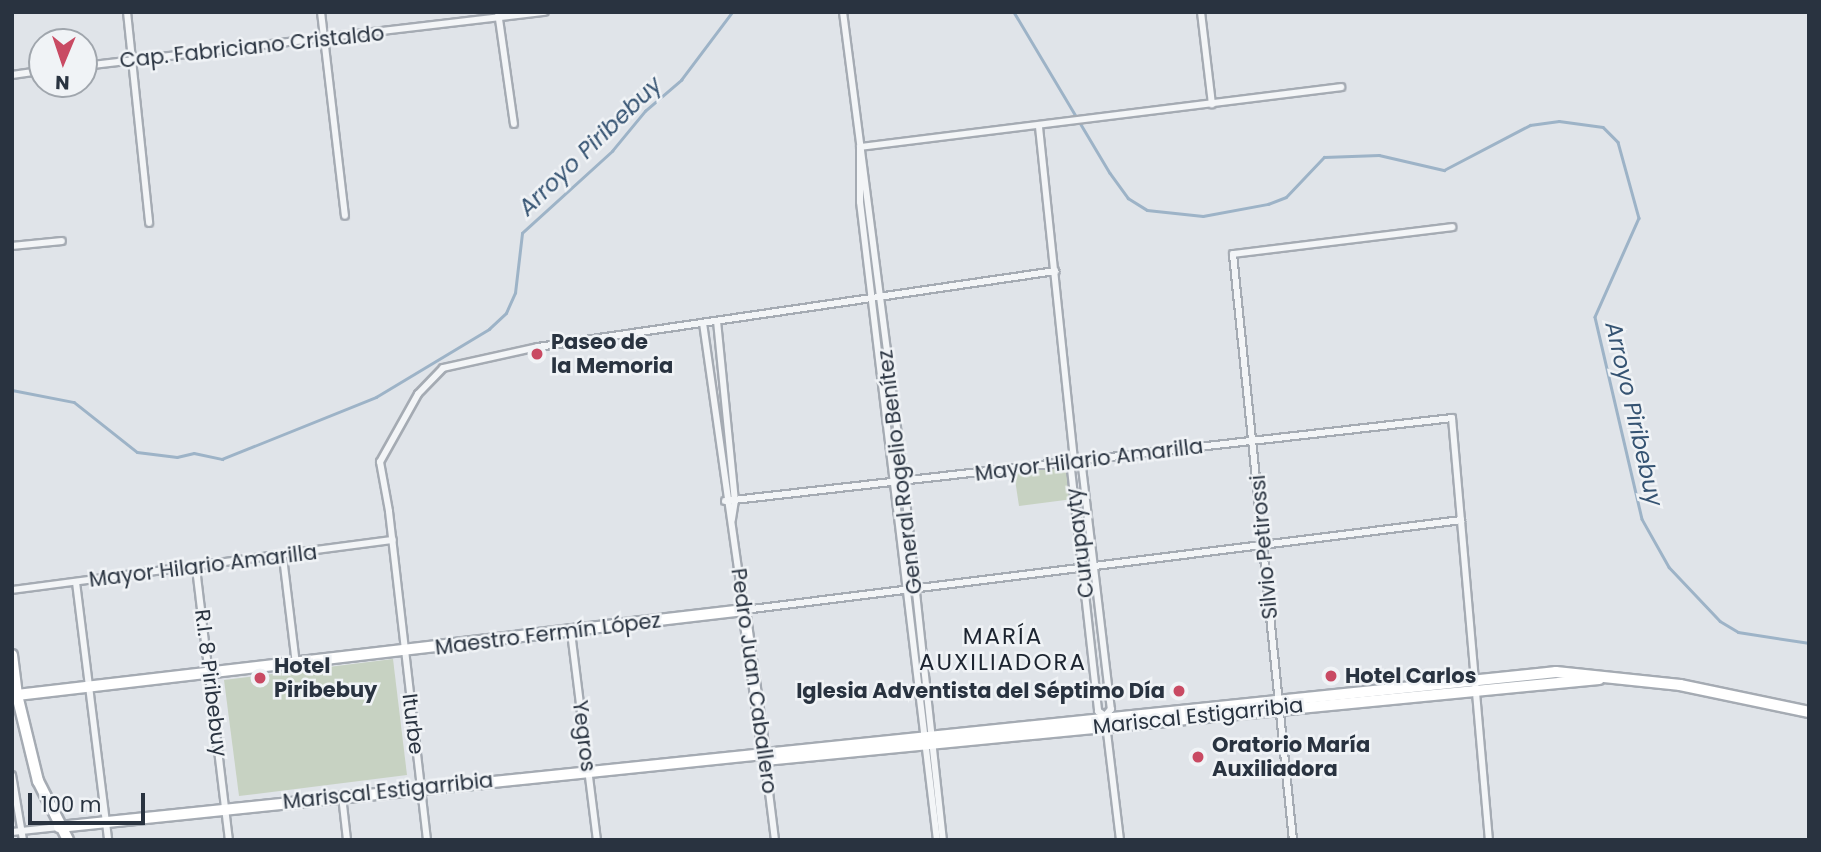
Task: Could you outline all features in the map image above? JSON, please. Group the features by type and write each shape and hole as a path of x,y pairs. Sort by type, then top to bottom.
{"main road":[{"path":"12,655 14,696 38,781 59,827 68,840"}],"street":[{"path":"127,12 149,223"},
{"path":"321,12 345,216"},
{"name":"Cap. Fabriciano Cristaldo","path":"98,64 324,40 498,15 545,12"},
{"name":"General Rogelio Benítez","path":"843,12 860,147 905,590 943,840"},
{"path":"1201,12 1212,104"},
{"path":"498,15 514,124"},
{"path":"860,147 1040,127 1341,87"},
{"path":"1040,127 1074,462"},
{"name":"Silvio Petirossi","path":"1293,840 1233,254 1452,227"},
{"path":"12,246 62,241"},
{"name":"Iturbe","path":"426,840 403,651 393,540 380,462 418,394 443,368 538,347 1055,271"},
{"name":"General Rogelio Benítez","path":"875,297 904,482 937,840"},
{"path":"717,321 735,500 732,522"},
{"path":"703,323 725,501 732,522"},
{"name":"Mayor Hilario Amarilla","path":"725,501 1452,418 1461,520"},
{"name":"Curupayty","path":"1105,720 1111,709 1082,467 1074,462 1071,469 1098,711 1105,720 1119,840"},
{"path":"1461,520 1489,840"},
{"name":"Maestro Fermín López","path":"14,696 571,632 1461,520"},
{"name":"Pedro Juan Caballero","path":"732,522 775,840"},
{"name":"Mayor Hilario Amarilla","path":"12,590 283,558 393,540"},
{"path":"283,558 296,664"},
{"name":"R.I. 8 Piribebuy","path":"196,568 211,673 229,840"},
{"path":"76,582 108,840"},
{"name":"Yegros","path":"571,632 597,840"},
{"name":"Mariscal Estigarribia","path":"12,832 589,769 764,756 1475,684 1556,672 1632,678 1809,712"},
{"path":"12,775 23,840"},
{"path":"342,796 347,840"}],"green space":[{"path":"1069,466 1073,499 1019,506 1014,473"},
{"path":"393,659 407,775 239,796 224,680"}],"waterway":[{"name":"Arroyo Piribebuy","path":"12,390 74,402 137,452 177,457 194,453 222,459 376,397 489,329 506,313 515,293 522,233 612,151 645,111 681,80 732,12"},
{"name":"Arroyo Piribebuy","path":"1014,12 1110,173 1128,198 1147,210 1203,216 1268,204 1286,197 1324,157 1379,155 1444,170 1530,125 1559,121 1603,127 1618,142 1639,218 1595,317 1642,519 1669,567 1720,621 1738,632 1809,643"}],"place":[{"name":"Paseo de la Memoria","path":"537,354"},
{"name":"Hotel Carlos","path":"1331,676"},
{"name":"Hotel Piribebuy","path":"260,678"},
{"name":"Iglesia Adventista del Séptimo Día","path":"1179,691"},
{"name":"Oratorio María Auxiliadora","path":"1198,757"}],"district":[{"name":"MARÍA AUXILIADORA","path":"1003,649"}]}
